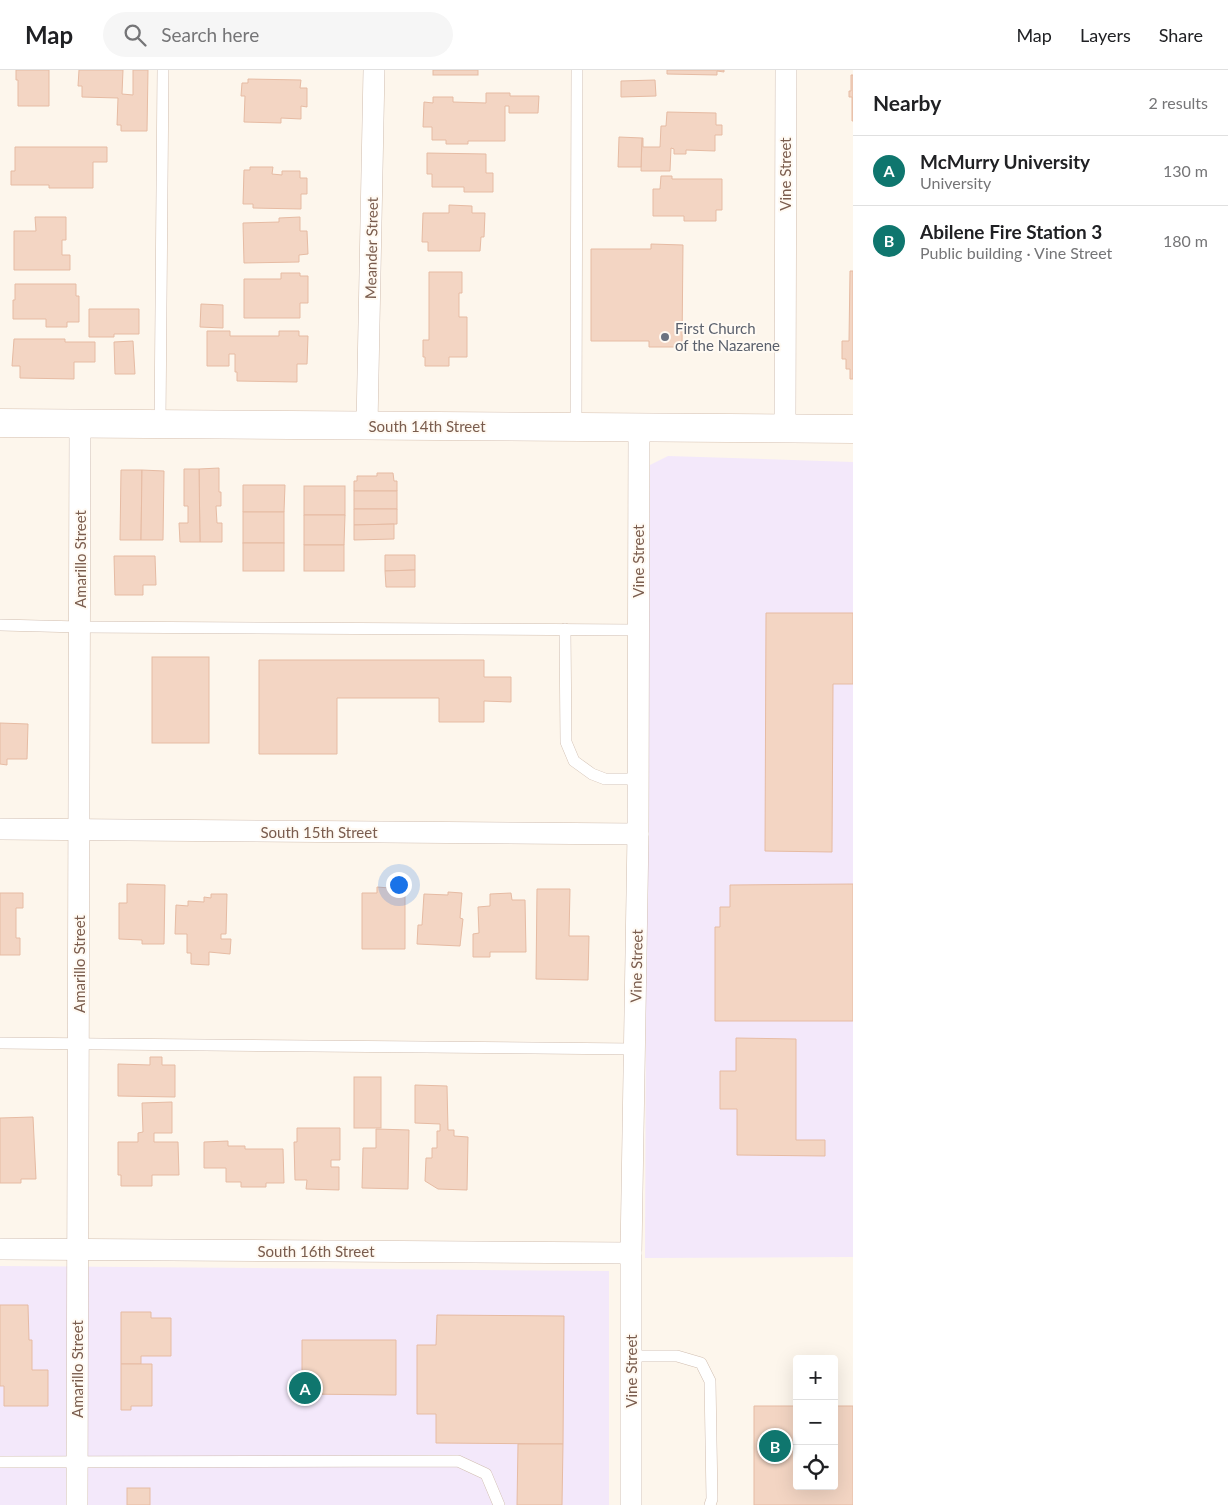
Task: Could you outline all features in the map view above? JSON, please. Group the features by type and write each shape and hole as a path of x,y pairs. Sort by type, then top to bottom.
{"main road":[{"name":"South 14th Street","path":"0,423 853,429"}],"street":[{"name":"Meander Street","path":"367,425 374,70"},
{"name":"Vine Street","path":"785,429 786,70"},
{"name":"Amarillo Street","path":"77,1505 80,423"},
{"name":"Vine Street","path":"631,1505 632,1253 638,834 639,427"},
{"name":"South 15th Street","path":"0,829 638,834"},
{"name":"South 16th Street","path":"0,1250 632,1253"}],"lane":[{"path":"160,424 163,70"},
{"path":"576,427 578,70"},
{"path":"0,625 638,630"},
{"path":"565,629 566,742 574,761 592,774 605,779 638,779"},
{"path":"0,1043 635,1049"},
{"path":"631,1356 677,1356 701,1363 710,1381 712,1500 710,1505"},
{"path":"0,1462 458,1461 486,1474 499,1505"}],"shaded area":[{"path":"668,456 853,462 853,1257 645,1258 648,495 650,465"},
{"path":"0,1266 609,1271 609,1505 0,1505"}],"building":[{"path":"16,70 49,70 49,106 18,106"},
{"path":"79,70 123,70 122,94 133,95 133,70 148,70 147,131 121,131 121,125 117,125 118,98 82,97 82,86 78,86"},
{"path":"433,70 478,70 478,75 433,75"},
{"path":"667,70 724,70 724,72 717,71 717,75 667,74"},
{"path":"851,75 853,75 853,121 852,97 849,97"},
{"path":"248,79 301,80 300,88 307,88 307,107 301,106 301,119 281,118 281,123 244,122 245,96 241,96 242,83 248,83"},
{"path":"655,80 656,96 621,97 621,81"},
{"path":"486,93 510,93 510,96 539,96 538,113 509,113 509,106 505,106 505,141 468,141 468,144 446,144 446,140 432,140 432,127 423,127 424,102 433,103 433,97 453,97 453,102 486,103"},
{"path":"667,112 716,113 716,125 722,125 722,135 715,135 715,151 686,150 686,154 674,154 674,149 671,148 670,171 641,171 642,138 643,147 660,147 661,126 666,126"},
{"path":"619,137 642,138 641,167 618,167"},
{"path":"15,147 107,147 107,162 93,162 93,188 49,188 49,185 11,185 11,171 15,171"},
{"path":"427,153 486,154 486,173 493,173 493,192 464,192 464,187 432,187 432,174 427,174"},
{"path":"250,167 273,167 272,174 282,175 282,171 300,171 300,178 307,178 307,194 301,194 301,209 253,208 253,204 243,204 244,170 250,170"},
{"path":"661,176 672,176 672,179 722,179 722,210 716,210 716,221 684,221 684,216 653,216 653,189 660,189"},
{"path":"449,205 472,206 472,213 485,213 484,237 481,237 480,251 428,251 428,242 422,242 423,213 449,213"},
{"path":"35,217 66,217 66,240 62,240 62,255 70,255 70,270 14,270 14,231 36,231"},
{"path":"300,217 300,231 307,231 308,254 299,255 299,262 244,263 243,223 279,222 279,218"},
{"path":"651,244 683,245 682,347 649,347 649,341 591,341 591,249 651,249"},
{"path":"850,271 853,271 853,379 850,379 850,369 846,369 846,359 842,359 842,341 849,341"},
{"path":"429,272 462,272 462,293 459,293 459,317 467,317 467,357 449,357 449,366 425,366 425,357 423,357 423,340 429,340"},
{"path":"281,273 300,273 300,276 308,276 308,303 300,303 300,318 244,318 244,279 281,279"},
{"path":"15,284 76,284 76,296 79,296 79,322 67,322 67,327 46,327 46,319 13,319"},
{"path":"201,304 223,305 223,328 200,327"},
{"path":"89,309 139,309 139,334 89,337"},
{"path":"207,331 230,331 230,336 279,336 279,331 299,331 299,336 308,336 307,364 297,364 297,382 237,381 235,354 229,354 229,366 207,366"},
{"path":"14,339 65,339 65,342 95,342 95,362 74,362 74,379 20,378 20,366 12,366"},
{"path":"133,341 135,374 115,374 114,342"},
{"path":"219,468 221,506 216,506 217,523 222,523 222,542 200,542 199,469"},
{"path":"184,469 199,469 200,542 180,542 179,523 188,523 188,506 184,506"},
{"path":"121,470 142,470 141,540 120,540"},
{"path":"142,470 164,471 163,540 141,540"},
{"path":"377,473 393,473 394,481 397,481 397,491 354,491 354,481 357,481 357,476 377,476"},
{"path":"243,485 285,485 284,512 243,512"},
{"path":"304,486 345,486 345,515 304,515"},
{"path":"354,491 397,491 397,509 354,509"},
{"path":"354,509 397,509 397,524 354,525"},
{"path":"243,512 284,512 284,543 243,543"},
{"path":"304,515 345,515 344,545 304,545"},
{"path":"394,524 394,539 354,540 354,525"},
{"path":"243,543 284,543 284,571 243,571"},
{"path":"304,545 344,545 344,571 304,571"},
{"path":"385,555 415,555 415,570 385,571"},
{"path":"114,556 155,556 156,585 143,585 143,595 115,595"},
{"path":"415,570 415,587 386,587 385,571"},
{"path":"766,613 853,613 853,684 833,684 832,852 765,851"},
{"path":"152,657 209,657 209,743 152,743"},
{"path":"259,660 484,660 484,677 511,677 511,702 484,701 484,722 439,722 439,698 337,698 337,754 259,754"},
{"path":"0,723 28,724 27,759 7,759 7,765 0,764"},
{"path":"127,884 165,885 164,944 142,944 142,940 119,939 119,903 127,903"},
{"path":"853,884 853,1021 715,1021 715,927 720,927 720,907 730,907 730,885"},
{"path":"377,887 390,888 390,893 405,893 405,949 362,949 362,893 377,893"},
{"path":"537,889 570,889 569,936 589,936 588,980 536,979"},
{"path":"448,892 462,893 460,918 463,919 460,946 417,944 418,925 422,925 424,894 448,895"},
{"path":"0,893 23,893 23,908 16,908 16,938 20,938 20,955 0,955"},
{"path":"511,893 512,900 525,900 526,952 490,952 490,957 473,957 473,934 479,933 478,907 490,906 490,894"},
{"path":"211,894 227,894 226,934 221,934 221,939 231,939 230,954 209,952 209,965 191,964 191,953 187,953 187,934 175,934 176,905 188,906 188,901 204,902 204,897 211,898"},
{"path":"736,1038 796,1039 796,1140 825,1140 825,1156 737,1155 737,1109 720,1109 720,1071 736,1071"},
{"path":"150,1057 162,1057 162,1065 175,1065 175,1097 118,1096 118,1064 150,1065"},
{"path":"354,1077 381,1077 381,1128 354,1128"},
{"path":"415,1085 447,1086 448,1130 454,1130 454,1136 468,1137 467,1190 438,1189 425,1181 426,1158 432,1158 432,1148 437,1148 437,1131 440,1131 440,1124 415,1123"},
{"path":"172,1102 172,1133 154,1133 154,1142 178,1142 179,1175 152,1175 152,1186 121,1186 121,1175 118,1175 118,1142 138,1142 138,1133 143,1132 142,1103"},
{"path":"33,1117 36,1179 21,1179 21,1183 0,1183 0,1118"},
{"path":"297,1128 340,1128 340,1160 331,1160 331,1167 339,1167 339,1190 306,1189 307,1180 295,1180 294,1142 297,1142"},
{"path":"376,1129 409,1130 408,1189 362,1188 363,1148 376,1148"},
{"path":"228,1141 228,1146 245,1146 245,1149 283,1149 284,1183 266,1183 266,1187 241,1187 241,1182 226,1182 226,1168 204,1168 204,1142"},
{"path":"0,1305 28,1305 29,1340 32,1340 32,1370 48,1370 48,1406 4,1406 4,1386 0,1386"},
{"path":"121,1312 151,1312 151,1318 171,1318 171,1356 141,1356 141,1364 121,1364"},
{"path":"437,1315 564,1316 563,1444 436,1443 436,1414 417,1414 417,1345 436,1345"},
{"path":"302,1340 396,1340 396,1395 302,1394"},
{"path":"121,1364 152,1364 152,1406 131,1406 131,1410 121,1410"},
{"path":"754,1406 793,1406 793,1490 838,1490 838,1406 853,1406 853,1505 754,1505"},
{"path":"518,1444 563,1444 562,1505 517,1505"},
{"path":"127,1488 150,1488 150,1505 127,1505"}],"place":[{"name":"First Church of the Nazarene","path":"665,337"},
{"name":"McMurry University","path":"305,1388"},
{"name":"Abilene Fire Station 3","path":"775,1446"}]}
